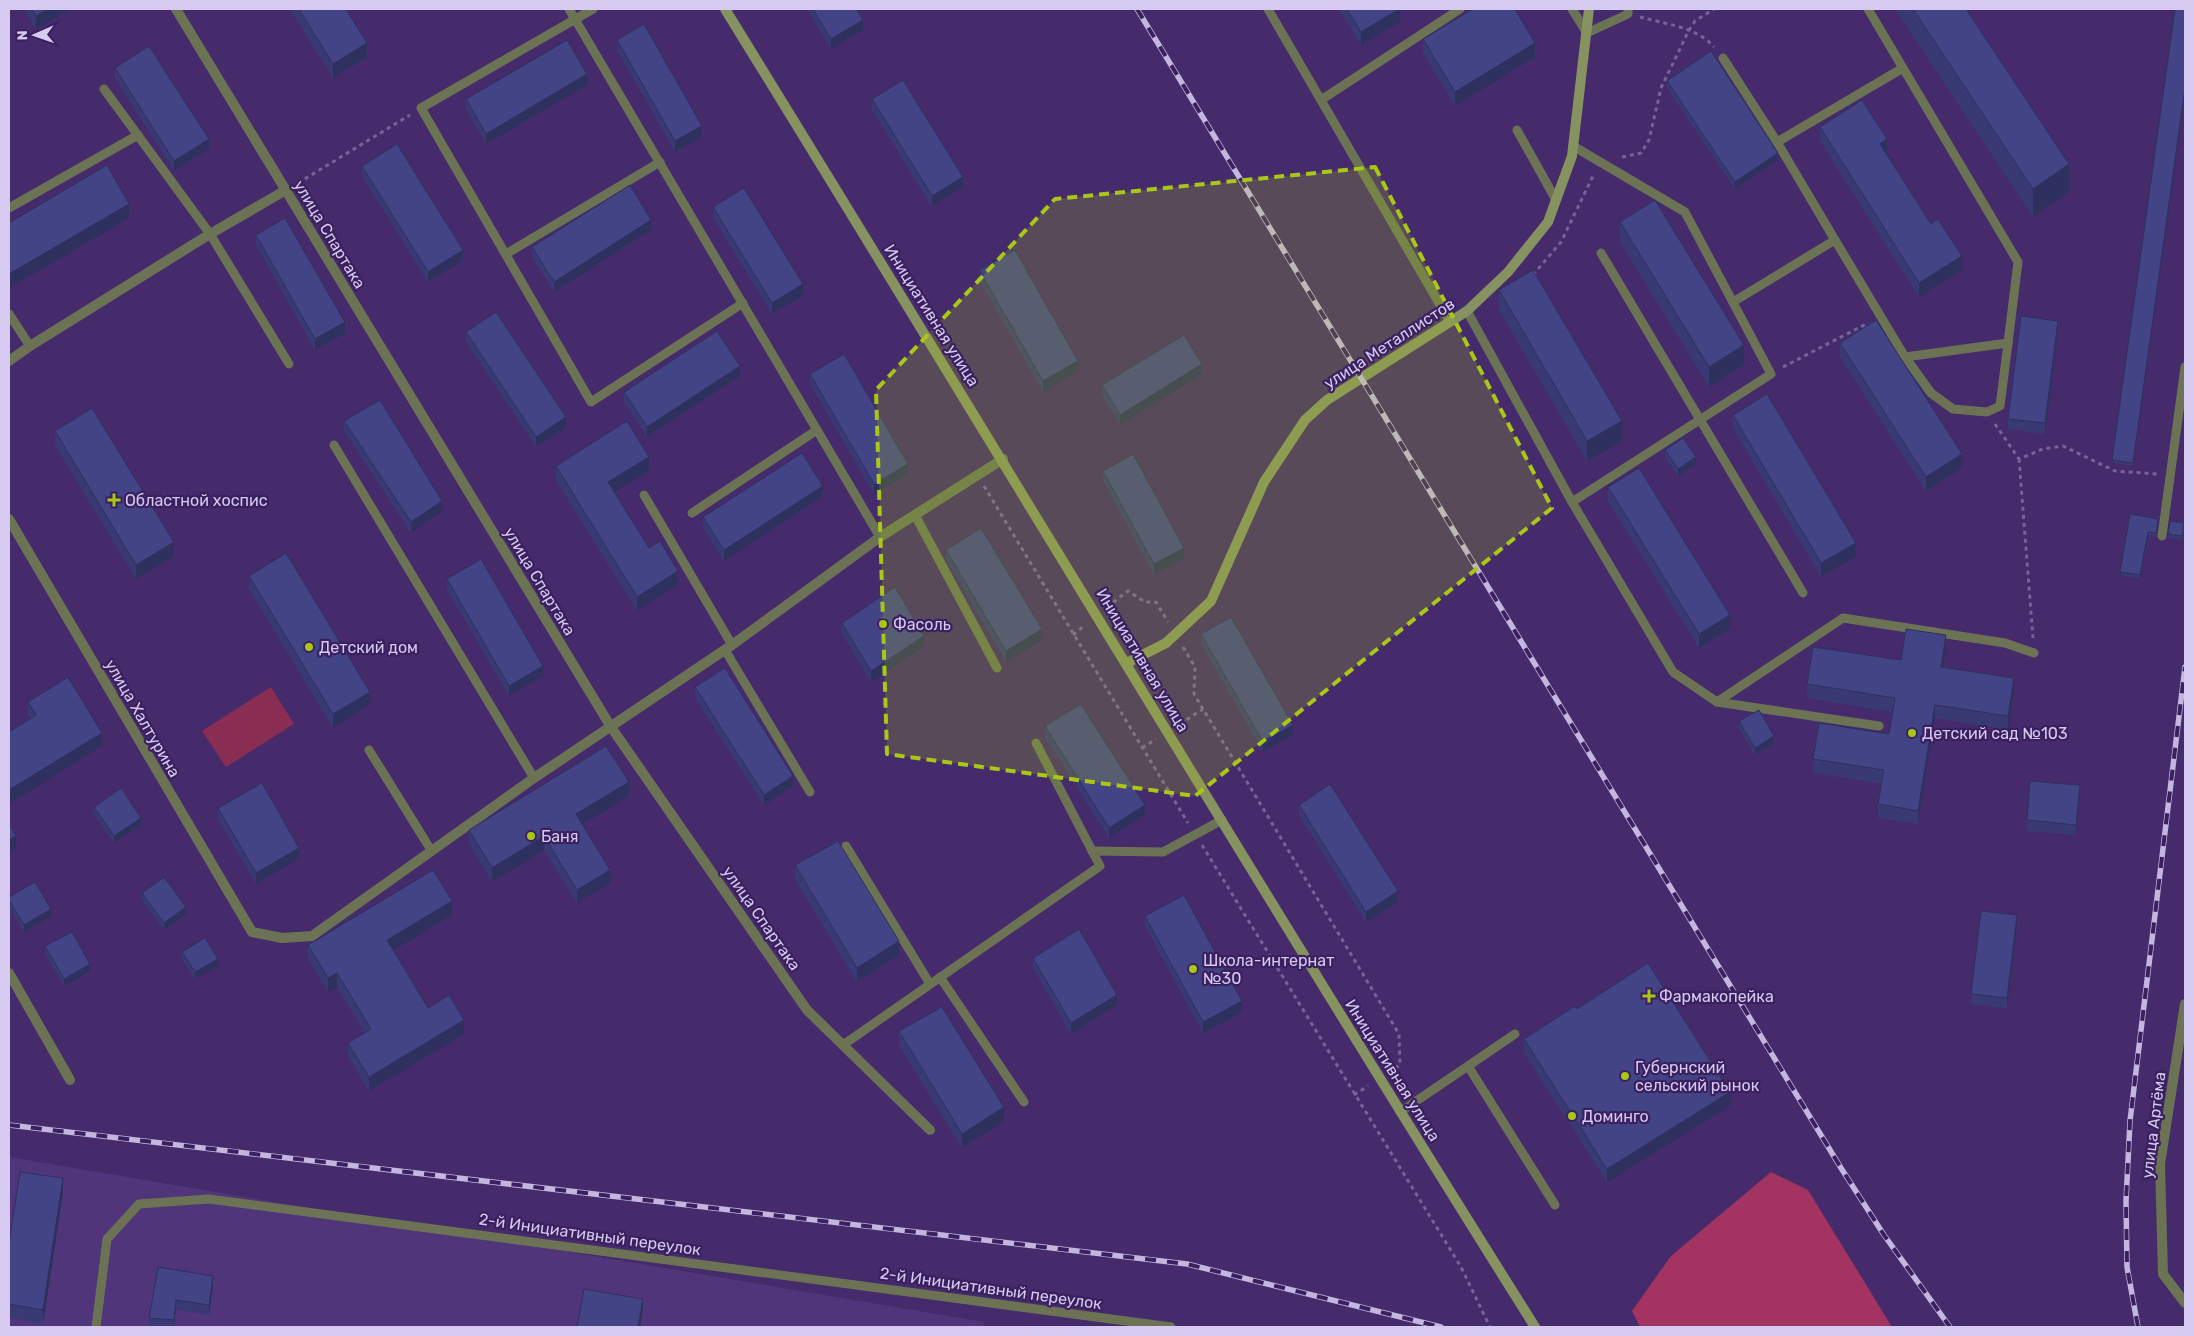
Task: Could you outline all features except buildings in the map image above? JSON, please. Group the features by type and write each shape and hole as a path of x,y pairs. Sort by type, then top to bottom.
{"main road":[{"name":"Инициативная улица","path":"725,9 1003,459 1400,1112 1535,1327"},
{"name":"улица Металлистов","path":"1127,663 1166,643 1211,601 1264,482 1305,420 1327,400 1467,311 1508,272 1548,222 1572,156 1589,9"}],"street":[{"name":"улица Спартака","path":"176,9 611,727 807,1010 930,1130"},
{"path":"9,362 30,346 210,234 286,190"},
{"path":"431,850 534,778 729,648 880,537 1003,459"},
{"name":"улица Халтурина","path":"9,519 252,932 282,938 312,936 431,850"},
{"path":"9,973 70,1080"},
{"name":"улица Артёма","path":"2185,1004 2160,1164 2163,1274 2185,1303"}],"lane":[{"path":"569,9 880,537"},
{"path":"592,9 421,108 591,402 743,303"},
{"path":"1268,9 1450,322"},
{"path":"1321,100 1460,9"},
{"path":"1572,9 1587,33 1628,11"},
{"path":"1723,58 1777,142 1905,356 1931,393 1953,409 1987,412 2000,406 2018,262 1868,9"},
{"path":"1777,142 1903,68"},
{"path":"104,89 210,234 289,364"},
{"path":"1517,130 1556,200"},
{"path":"9,208 138,135"},
{"path":"1572,502 1771,374 1685,212 1573,146"},
{"path":"506,254 660,162"},
{"path":"1733,302 1836,240"},
{"path":"1601,253 1803,593"},
{"path":"1467,311 1572,502 1673,672 1717,702 1879,726"},
{"path":"9,314 30,346"},
{"path":"1905,356 2008,343"},
{"path":"2162,536 2185,367"},
{"path":"692,513 817,430"},
{"path":"334,445 534,778"},
{"path":"644,496 810,792"},
{"path":"915,515 998,668"},
{"path":"1717,702 1843,618 2005,643 2034,654"},
{"path":"842,1045 1100,866 1036,743"},
{"path":"370,750 431,850"},
{"path":"1092,851 1163,852 1222,820"},
{"path":"846,846 930,984"},
{"path":"940,977 1024,1102"},
{"path":"1400,1112 1515,1034"},
{"path":"1468,1066 1555,1205"},
{"name":"2-й Инициативный переулок","path":"96,1327 107,1239 139,1204 209,1199 1171,1327"}],"path":[{"path":"1628,11 1689,30 1709,41 1723,58"},
{"path":"286,190 421,108"},
{"path":"1771,374 1881,316"},
{"path":"1987,412 2019,459 2034,654"},
{"path":"2019,459 2043,449 2063,446 2116,471 2170,475"},
{"path":"978,475 1073,635 1354,1095 1462,1267 1490,1327"},
{"path":"1073,635 1128,591 1144,602 1156,602 1176,634 1195,667 1194,694 1399,1034 1400,1065 1354,1095"}],"highlighted area":[{"path":"1375,167 1552,508 1195,796 887,754 876,390 1055,199"}],"shaded area":[{"path":"271,687 294,724 226,767 202,731"},
{"path":"9,1157 984,1322 983,1327 9,1327"},
{"path":"1771,1172 1808,1190 1892,1327 1640,1327 1632,1311 1671,1256"}],"railway":[{"path":"1137,9 1841,1168 1884,1235 1950,1327"},
{"path":"2138,1327 2127,1267 2126,1201 2130,1121 2185,667"},
{"path":"9,1125 1187,1264 1441,1327"}],"place":[{"name":"Областной хоспис","path":"114,500"},
{"name":"Фасоль","path":"883,624"},
{"name":"Детский дом","path":"309,647"},
{"name":"Детский сад №103","path":"1912,733"},
{"name":"Баня","path":"531,836"},
{"name":"Школа-интернат №30","path":"1193,969"},
{"name":"Фармакопейка","path":"1649,996"},
{"name":"Губернский сельский рынок","path":"1625,1076"},
{"name":"Доминго","path":"1572,1116"}]}
